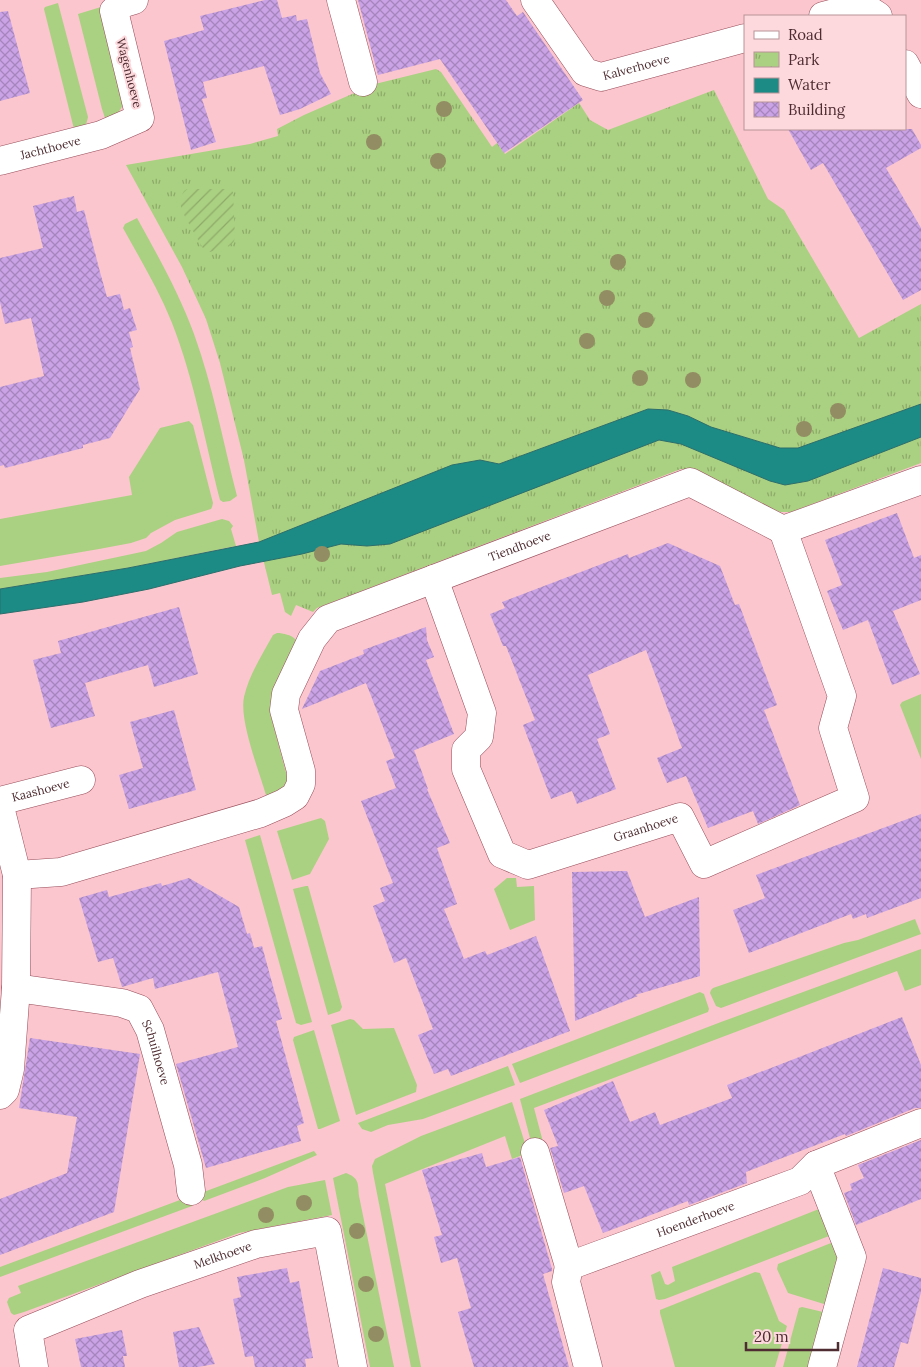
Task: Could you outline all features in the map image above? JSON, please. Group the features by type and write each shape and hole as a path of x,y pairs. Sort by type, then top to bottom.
{"street":[{"name":"Wagenhoeve","path":"101,134 140,118 114,11 124,3 134,0"},
{"path":"341,0 363,82"},
{"name":"Kalverhoeve","path":"535,0 584,72 601,77 744,38"},
{"path":"827,15 846,10 866,8 876,15"},
{"path":"906,66 921,94"},
{"name":"Jachthoeve","path":"0,161 101,134"},
{"path":"783,530 921,480"},
{"name":"Tiendhoeve","path":"17,875 61,872 261,813 295,796 301,784 301,771 284,710 286,694 312,639 328,619 690,482 783,530"},
{"name":"Graanhoeve","path":"434,579 482,714 479,736 466,750 466,769 502,854 528,865 680,817 704,864 855,798 833,728 842,696 783,530"},
{"name":"Kaashoeve","path":"0,801 81,780"},
{"path":"0,807 17,875 16,988 10,1069 4,1090 0,1095"},
{"name":"Schuilhoeve","path":"16,988 122,1002 139,1009 153,1038 188,1165 191,1191"},
{"name":"Hoenderhoeve","path":"569,1266 800,1181 816,1165 921,1123"},
{"path":"535,1152 569,1266 566,1282 588,1367"},
{"path":"816,1165 852,1257 822,1367"},
{"name":"Melkhoeve","path":"34,1367 28,1330 140,1284 256,1244 327,1231 353,1367"}],"green space":[{"path":"58,3 88,117 86,125 74,129 44,9"},
{"path":"101,7 123,104 118,113 109,119 105,118 102,109 78,14"},
{"path":"436,69 441,72 492,147 497,143 505,154 579,103 590,120 608,130 714,90 768,199 784,210 859,338 921,304 921,463 791,512 780,512 708,481 689,469 681,469 317,608 313,612 296,605 291,616 285,612 280,593 272,595 259,542 244,460 220,363 206,319 182,267 126,165 250,144 278,136 277,129 375,84"},
{"path":"187,189 229,189 233,192 235,237 231,245 210,252 204,250 182,211 181,197"},
{"path":"137,218 175,289 201,354 237,496 230,501 223,502 220,500 193,388 172,323 123,228 125,224"},
{"path":"189,421 193,425 213,503 211,509 175,520 151,533 146,538 131,543 0,566 0,519 132,495 129,477 160,428"},
{"path":"222,519 229,521 233,526 231,529 236,546 128,568 0,589 0,578 47,572 146,551 177,532"},
{"path":"282,633 296,640 272,695 270,712 288,780 284,790 269,797 266,795 250,746 243,707 246,689 252,673 273,635"},
{"path":"921,694 921,759 900,705 902,702"},
{"path":"321,818 325,821 329,839 310,874 292,880 277,831"},
{"path":"260,835 312,1022 301,1025 296,1023 245,840"},
{"path":"507,878 516,878 517,887 534,886 535,920 510,930 494,889"},
{"path":"306,886 309,889 342,1007 340,1011 328,1015 293,889"},
{"path":"915,919 921,934 721,1008 716,1006 710,993 713,988"},
{"path":"921,949 921,985 905,991 897,971 534,1108 543,1142 531,1142 520,1099 721,1022"},
{"path":"700,992 704,994 709,1009 708,1012 520,1083 512,1064"},
{"path":"350,1019 354,1020 363,1029 394,1028 417,1085 416,1092 356,1115 331,1025"},
{"path":"314,1030 340,1121 320,1129 318,1129 293,1040 294,1037"},
{"path":"508,1066 515,1085 423,1119 388,1125 371,1132 362,1129 358,1123"},
{"path":"512,1102 528,1153 512,1159 505,1136 385,1184 421,1367 411,1367 372,1166 375,1159 421,1136"},
{"path":"314,1151 317,1155 265,1178 204,1201 201,1199 201,1193"},
{"path":"346,1173 356,1179 358,1184 394,1367 370,1367 333,1178"},
{"path":"325,1180 332,1215 239,1233 24,1312 14,1315 11,1313 7,1302 9,1298 21,1293 18,1286 288,1187"},
{"path":"188,1197 192,1206 0,1277 0,1267"},
{"path":"819,1209 829,1236 665,1299 656,1299 651,1275 660,1271 665,1284 668,1285 675,1281 672,1267"},
{"path":"831,1243 839,1252 826,1303 788,1293 777,1269 778,1264"},
{"path":"755,1272 760,1273 779,1321 787,1326 775,1367 675,1367 660,1310"},
{"path":"799,1308 823,1312 812,1367 783,1367"}],"water":[{"path":"921,404 921,437 808,481 785,485 770,481 681,444 659,440 390,544 367,546 341,544 240,566 149,589 83,602 0,614 0,589 128,568 259,542 452,465 480,460 499,464 648,409 668,410 688,416 711,427 780,448 798,448"}],"building":[{"path":"265,0 277,0 282,18 296,15 297,21 307,19 320,73 331,94 300,109 280,115 264,66 203,82 207,98 202,99 216,142 191,150 164,41 204,30 200,16"},
{"path":"358,0 506,0 517,16 523,12 583,100 504,153 440,59 378,75"},
{"path":"8,11 30,93 0,101 0,12"},
{"path":"912,129 921,148 886,168 921,228 921,290 903,300 823,163 811,170 789,130"},
{"path":"74,196 77,212 84,210 107,297 120,294 124,310 130,308 137,330 129,332 133,347 130,348 140,389 110,438 83,445 83,448 5,468 4,465 0,466 0,387 44,376 31,318 5,324 0,302 0,258 43,248 33,206"},
{"path":"897,513 914,558 921,555 921,600 893,611 920,674 892,685 868,620 843,630 827,591 842,585 825,540"},
{"path":"668,543 720,566 735,605 739,604 777,705 764,710 800,805 758,824 753,811 708,828 686,776 667,783 657,758 682,748 646,650 588,675 610,734 597,739 616,789 577,804 572,791 551,799 523,725 535,720 506,646 503,646 490,614 505,608 502,602 628,554 629,558"},
{"path":"179,607 198,674 154,687 148,665 85,683 95,716 51,728 33,660 61,653 58,641"},
{"path":"426,627 427,640 434,657 426,660 454,734 414,750 427,789 450,843 437,848 457,904 444,909 464,959 485,951 487,955 536,936 570,1031 451,1076 448,1069 434,1074 418,1035 433,1029 406,958 394,963 373,906 385,901 380,888 393,883 361,801 396,788 386,761 395,758 366,683 302,709 320,671 364,654 363,650"},
{"path":"174,710 196,790 129,809 119,775 143,768 130,722"},
{"path":"921,814 921,898 867,918 866,914 853,919 851,914 749,953 733,910 765,898 756,875"},
{"path":"627,871 645,917 699,897 700,976 635,995 638,996 575,1021 572,872"},
{"path":"189,878 239,907 247,934 250,933 254,948 262,946 282,1019 276,1021 304,1123 297,1126 301,1141 206,1168 176,1064 238,1047 218,972 155,989 153,978 122,987 113,958 98,962 79,898 107,890 109,897 161,883 162,886"},
{"path":"902,1017 921,1065 921,1108 915,1108 846,1136 845,1134 746,1172 747,1183 689,1205 688,1201 603,1233 584,1186 564,1193 550,1148 558,1146 544,1110 613,1081 630,1122 655,1112 660,1125 732,1098 727,1085"},
{"path":"30,1038 140,1054 114,1212 0,1255 0,1199 67,1173 77,1117 19,1108"},
{"path":"921,1140 921,1199 856,1225 844,1193 852,1190 850,1184 864,1178 858,1165"},
{"path":"482,1153 486,1167 520,1157 552,1269 552,1271 543,1274 569,1367 474,1367 458,1312 471,1308 457,1258 441,1263 434,1237 442,1235 422,1170"},
{"path":"287,1268 290,1283 299,1281 313,1358 305,1359 306,1367 255,1367 253,1356 245,1357 233,1299 241,1297 237,1277"},
{"path":"883,1268 921,1278 921,1292 908,1344 901,1342 894,1367 857,1367"},
{"path":"199,1327 215,1364 198,1367 179,1367 173,1332"},
{"path":"122,1330 127,1356 123,1356 125,1367 81,1367 75,1339"}]}
